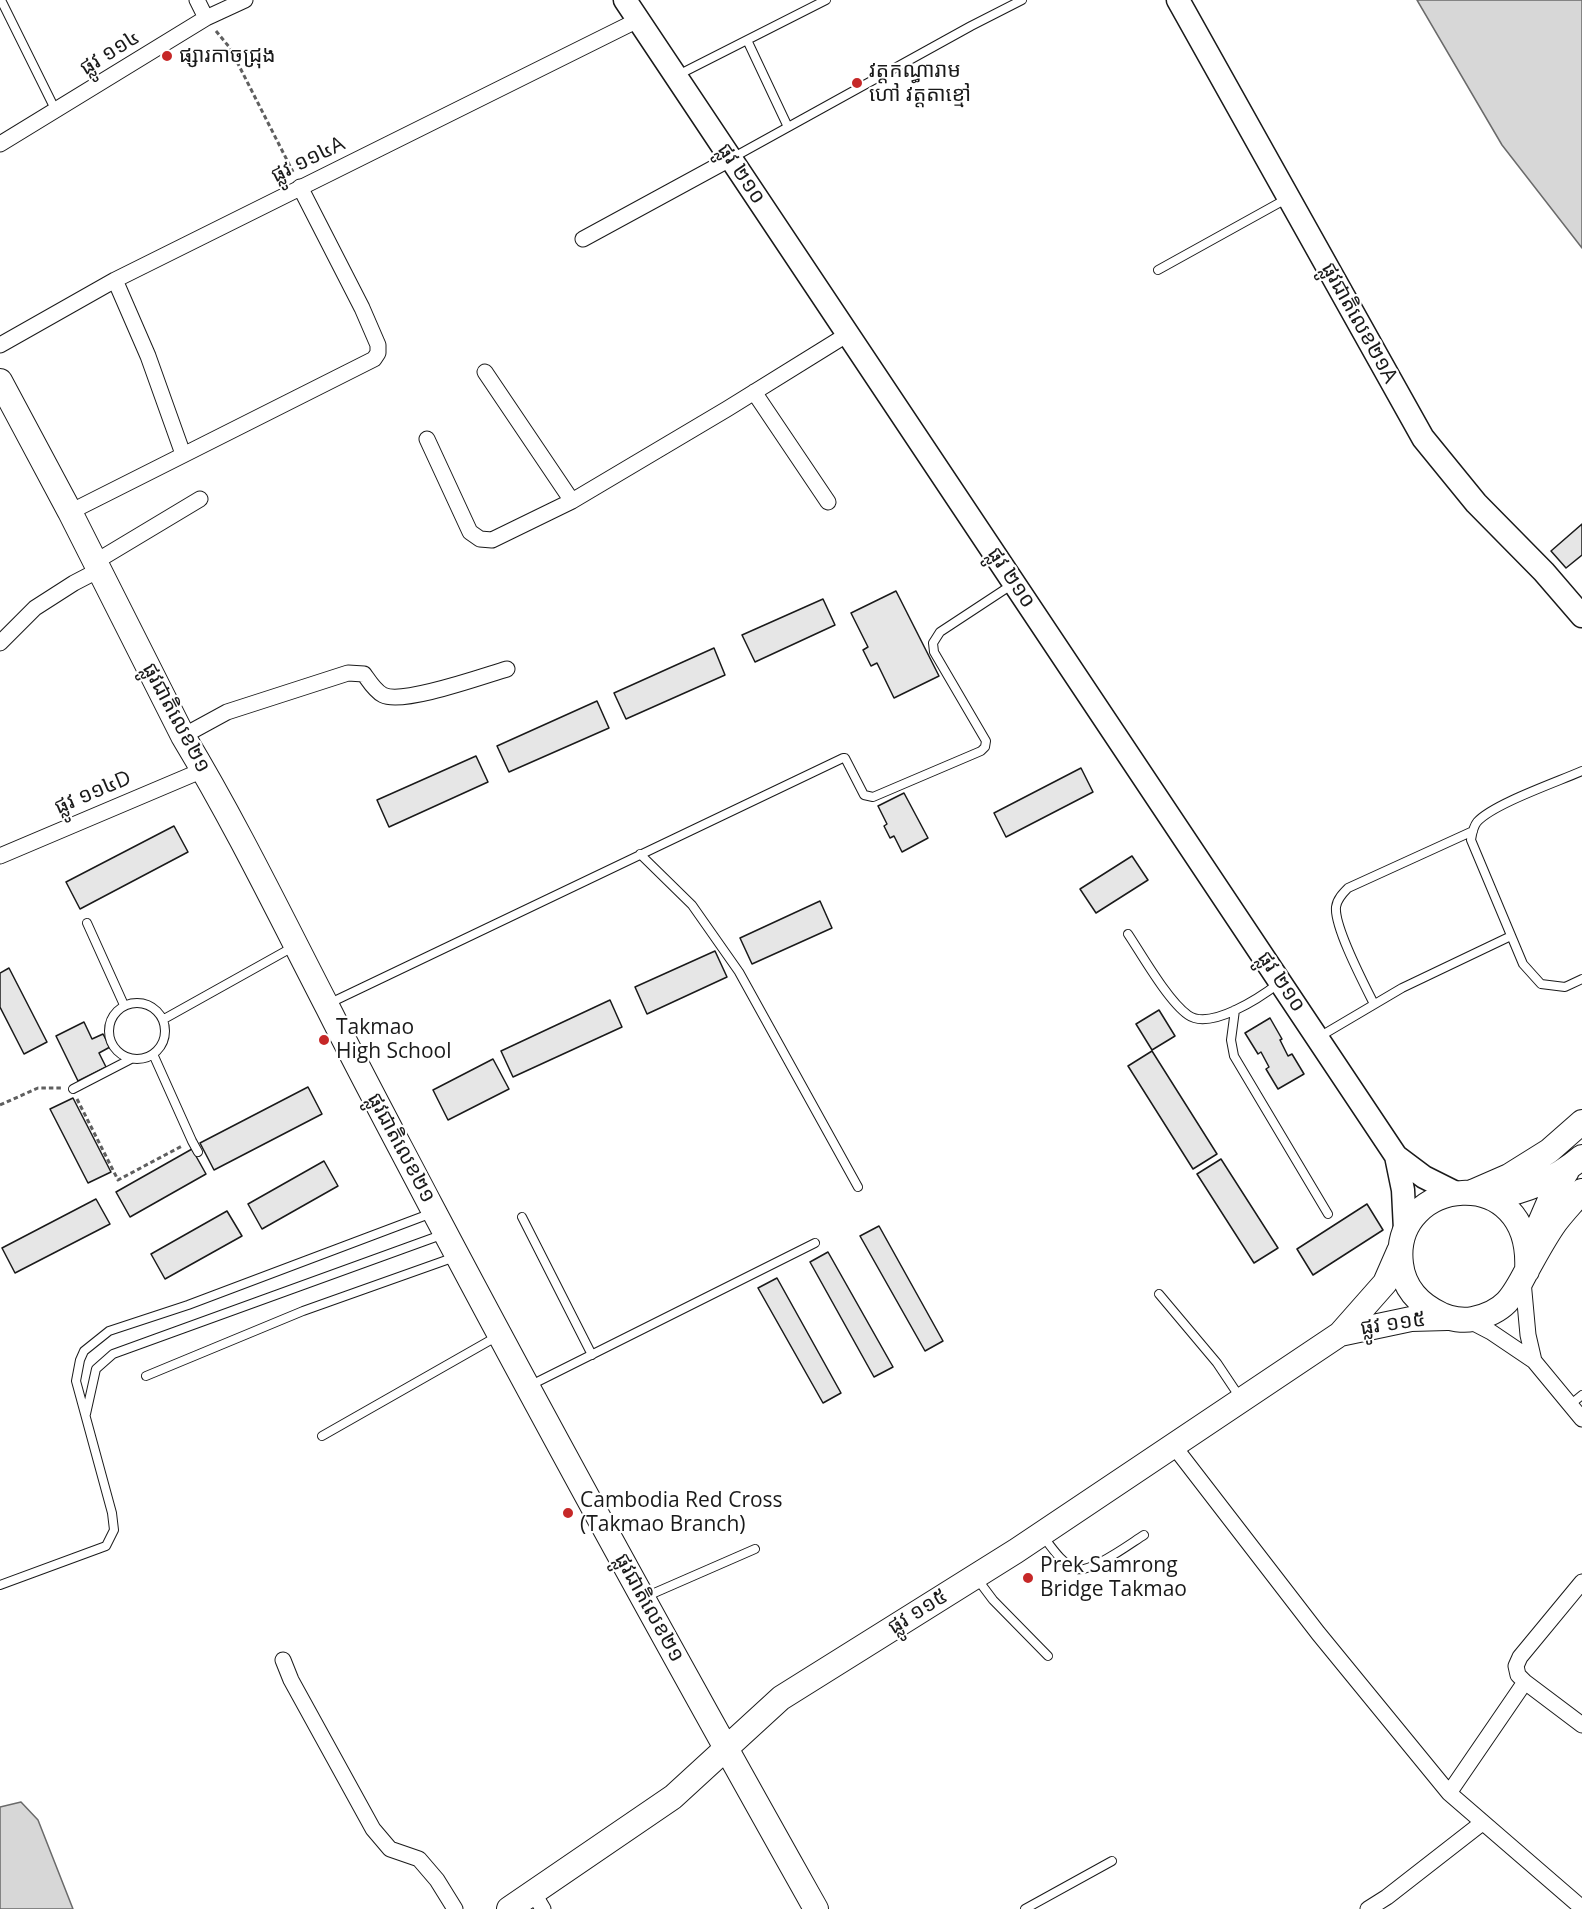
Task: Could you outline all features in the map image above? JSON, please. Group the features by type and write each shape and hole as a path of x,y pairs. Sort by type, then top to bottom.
{"main road":[{"name":"ផ្លូវជាតិលេខ២១","path":"0,381 70,512 183,736 297,945 326,1005 458,1256 815,1909"},
{"path":"1472,1194 1509,1176 1549,1151 1582,1122"},
{"path":"1575,1163 1547,1204 1526,1268 1514,1296 1501,1308 1485,1316 1457,1319 1428,1308 1412,1293 1402,1273 1402,1241 1418,1212 1435,1199 1472,1194 1518,1192 1544,1183 1575,1163"},
{"path":"1526,1268 1556,1221 1582,1191"},
{"path":"1472,1194 1505,1207 1517,1220 1524,1235 1526,1268"},
{"name":"ផ្លូវ ១១៥","path":"510,1909 538,1901 673,1797 781,1698 1041,1534 1340,1334 1385,1283 1402,1241"},
{"name":"ផ្លូវ ១១៥","path":"1340,1334 1411,1318 1457,1319"}],"street":[{"path":"196,0 206,18"},
{"name":"ផ្លូវ ១១៤","path":"0,144 206,18 245,0"},
{"name":"ផ្លូវ ២១០","path":"625,0 1396,1156 1424,1177 1472,1194"},
{"name":"ផ្លូវជាតិលេខ២១A","path":"1178,0 1423,438 1476,503 1544,572 1582,616"},
{"name":"ផ្លូវ ១១៤A","path":"0,345 115,280 638,20"},
{"path":"583,239 730,159"},
{"path":"70,512 374,359 378,352 378,345 362,308 300,187"},
{"path":"115,280 148,356 183,454"},
{"path":"427,439 470,532 480,539 492,540 572,501 848,334"},
{"path":"485,372 572,501"},
{"path":"754,392 828,502"},
{"path":"0,643 35,608 200,499"},
{"path":"183,736 227,712 348,673 364,674 383,695 398,698 436,690 507,669"},
{"name":"ផ្លូវ ១១៤D","path":"0,856 203,770"},
{"name":"ផ្លូវ ២១០","path":"1396,1156 1404,1190 1402,1241"},
{"path":"1526,1268 1526,1317 1534,1361"},
{"path":"1457,1319 1491,1332 1534,1361 1577,1400 1582,1419"},
{"path":"1173,1445 1318,1634 1449,1793 1582,1908"},
{"path":"1582,1582 1520,1657 1516,1666 1518,1675 1525,1682 1582,1725"},
{"path":"283,1660 296,1689 373,1829 390,1849 419,1859 437,1880 455,1909"},
{"path":"1449,1793 1525,1682"},
{"path":"1368,1909 1391,1903 1482,1823"}],"lane":[{"path":"1,0 56,111"},
{"path":"676,76 826,0"},
{"path":"730,159 970,26 1022,0"},
{"path":"747,40 788,127"},
{"path":"1158,270 1289,197"},
{"path":"326,1005 843,758 846,759 864,795 868,797 981,751 986,741 934,652 933,643 940,632 1014,583"},
{"path":"1582,771 1502,806 1477,822 1472,840 1523,964 1541,984 1565,987 1582,980"},
{"path":"1374,1004 1342,937 1336,908 1340,896 1348,888 1473,831"},
{"path":"640,854 692,905 739,972 858,1187"},
{"path":"87,923 124,1005"},
{"path":"1128,934 1174,1002 1189,1016 1207,1019 1235,1010 1261,997 1281,982"},
{"path":"1318,1038 1402,988 1511,936"},
{"path":"164,1020 297,945"},
{"path":"136,1002 147,1004 157,1010 164,1020 166,1032 162,1044 153,1054 143,1059 131,1059 120,1054 112,1045 109,1034 110,1022 115,1012 124,1005 136,1002"},
{"path":"1235,1010 1231,1040 1234,1056 1328,1214"},
{"path":"153,1054 198,1152"},
{"path":"73,1089 131,1059"},
{"path":"0,1585 106,1546 114,1530 106,1484 76,1382 84,1351 109,1331 188,1305 435,1212"},
{"path":"522,1217 592,1355"},
{"path":"85,1415 96,1369 113,1354 447,1233"},
{"path":"529,1386 815,1243"},
{"path":"146,1376 303,1311 458,1256"},
{"path":"1159,1294 1217,1363 1241,1399"},
{"path":"322,1436 501,1334"},
{"path":"1041,1534 1059,1556 1080,1570 1091,1567 1144,1535"},
{"path":"644,1597 755,1549"},
{"path":"975,1576 993,1600 1048,1656"},
{"path":"1024,1909 1112,1861"}],"path":[{"path":"206,18 230,48 300,187"},
{"path":"0,1105 38,1088 52,1086 73,1089 118,1180 192,1141"}],"shaded area":[{"path":"1417,0 1582,0 1582,248 1502,145"},
{"path":"21,1802 38,1820 73,1909 0,1909 0,1807"}],"building":[{"path":"1582,524 1582,555 1566,568 1551,551"},
{"path":"896,591 939,676 894,698 877,663 871,666 863,650 868,647 851,613"},
{"path":"823,599 835,625 755,662 742,635"},
{"path":"714,648 725,675 626,719 614,693"},
{"path":"597,701 609,728 509,772 497,746"},
{"path":"476,756 488,782 389,827 377,800"},
{"path":"1081,768 1093,792 1006,837 994,813"},
{"path":"904,793 928,838 902,852 894,836 890,838 884,826 887,824 878,806"},
{"path":"174,826 188,852 80,909 66,882"},
{"path":"1132,856 1148,880 1096,913 1080,889"},
{"path":"820,901 832,928 752,964 740,938"},
{"path":"715,951 727,977 647,1014 635,987"},
{"path":"9,968 47,1042 24,1054 0,1007 0,973"},
{"path":"610,1000 622,1027 513,1077 501,1051"},
{"path":"1159,1010 1175,1036 1152,1050 1136,1024"},
{"path":"1270,1018 1282,1039 1280,1040 1288,1056 1292,1054 1304,1074 1278,1089 1266,1069 1269,1067 1261,1052 1258,1054 1245,1033"},
{"path":"84,1022 92,1039 103,1034 110,1047 99,1053 106,1067 78,1081 56,1036"},
{"path":"1152,1051 1217,1154 1193,1169 1128,1066"},
{"path":"493,1059 509,1089 448,1120 433,1090"},
{"path":"308,1087 322,1114 214,1170 200,1143"},
{"path":"73,1098 111,1172 88,1183 50,1109"},
{"path":"192,1149 206,1174 130,1217 116,1192"},
{"path":"1221,1159 1278,1248 1254,1263 1197,1174"},
{"path":"324,1161 338,1186 262,1229 248,1204"},
{"path":"96,1199 110,1224 15,1273 2,1248"},
{"path":"1367,1204 1383,1230 1313,1275 1297,1249"},
{"path":"227,1211 242,1236 165,1279 151,1254"},
{"path":"879,1226 943,1341 925,1351 860,1236"},
{"path":"828,1252 893,1367 874,1377 810,1262"},
{"path":"777,1278 841,1393 823,1403 758,1288"}],"place":[{"name":"ផ្សារកាចជ្រុង","path":"167,56"},
{"name":"វត្តកណ្ធារាម ហៅ វត្តតាខ្មៅ","path":"857,83"},
{"name":"Takmao High School","path":"324,1040"},
{"name":"Cambodia Red Cross (Takmao Branch)","path":"568,1513"},
{"name":"Prek Samrong Bridge Takmao","path":"1028,1578"}]}
